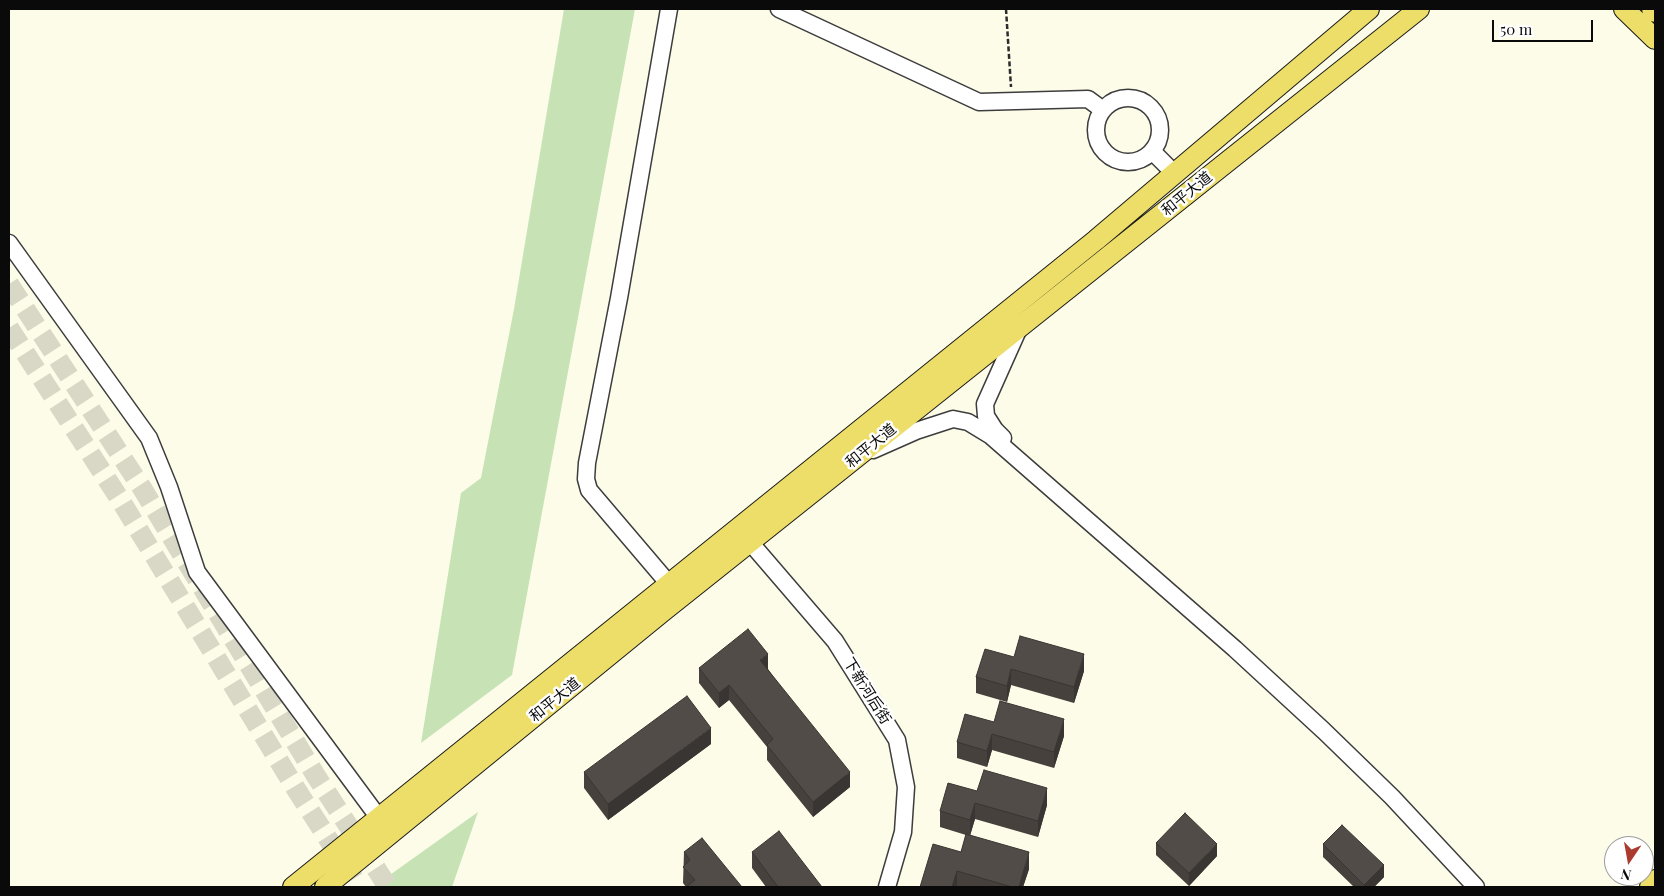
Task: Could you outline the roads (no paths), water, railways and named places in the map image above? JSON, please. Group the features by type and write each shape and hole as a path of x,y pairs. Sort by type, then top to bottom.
{"main road":[{"name":"和平大道","path":"325,887 1369,9"},
{"name":"和平大道","path":"293,887 665,587 855,458 1419,9"},
{"path":"1624,9 1655,39"},
{"path":"1652,9 1655,12"},
{"path":"1650,887 1655,880"}],"street":[{"path":"665,587 589,490 587,463 619,298 669,9"},
{"path":"778,9 979,102 1088,99 1103,110"},
{"path":"1125,99 1134,99 1148,106 1158,120 1160,128 1159,136 1149,154 1138,161 1122,162 1107,155 1101,148 1096,133 1096,124 1103,110 1117,100 1125,99"},
{"path":"1149,154 1171,176"},
{"path":"9,243 149,438 170,487 197,572 379,818"},
{"path":"1020,327 985,404 986,416 995,430 1352,748 1489,887"},
{"path":"855,458 916,431 953,419 968,422 991,436 1235,649 1324,731 1392,797 1476,887"},
{"name":"下新河后街","path":"744,535 835,641 897,740 906,787 903,832 887,887"}],"tunnel":[{"path":"9,284 142,488 316,776 388,887"},
{"path":"9,328 121,501 296,789 359,887"}]}
